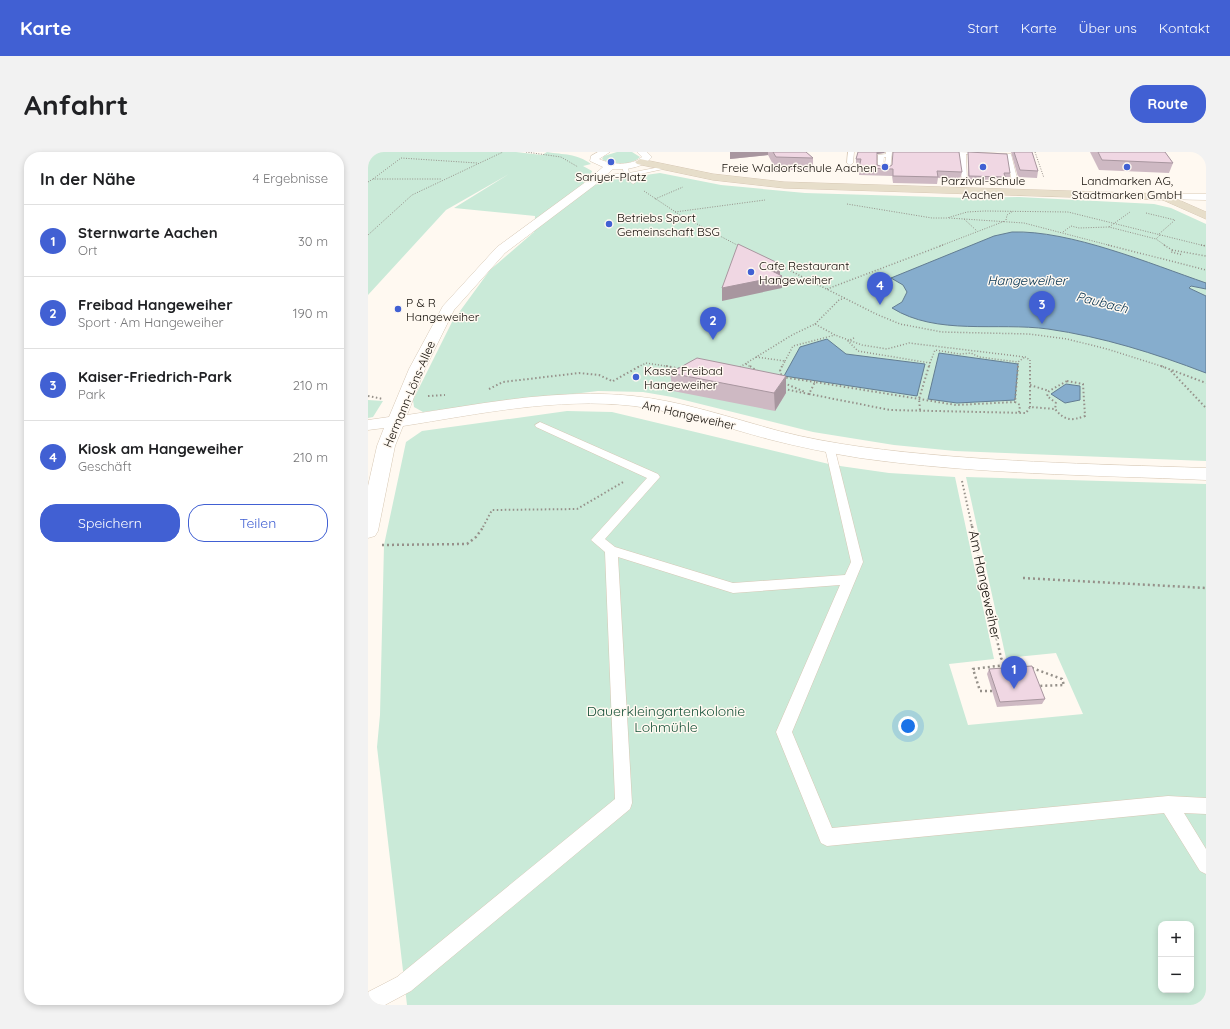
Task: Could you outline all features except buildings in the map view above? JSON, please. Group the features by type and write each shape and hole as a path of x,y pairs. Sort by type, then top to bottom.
{"street":[{"path":"600,152 594,158 604,172 621,166 640,162 647,157 642,152"},
{"path":"640,162 665,168 729,179 784,185 1206,198"},
{"name":"Hermann-Löns-Allee","path":"372,538 386,446 417,369 448,309 501,250 604,172"},
{"path":"1164,197 1206,216"},
{"name":"Am Hangeweiher","path":"368,425 531,403 606,399 650,404 830,448 893,458 959,463 1206,474"}],"lane":[{"path":"851,152 850,163 856,162"},
{"path":"964,180 963,152 996,153 1009,155 1015,182"},
{"path":"621,166 625,167 627,175 632,182"},
{"path":"604,172 627,175 665,168"},
{"path":"540,425 654,477 597,540 611,550 733,588 849,580"},
{"path":"830,448 857,562 784,732 827,837 1168,804 1206,806"},
{"path":"368,1003 404,984 624,803 611,550"},
{"path":"1168,804 1206,865"}],"path":[{"path":"368,235 412,195 502,152"},
{"path":"526,152 560,157 571,161 582,170 604,172"},
{"path":"1035,152 1049,194"},
{"path":"368,182 401,158 478,163"},
{"path":"373,179 443,179"},
{"path":"632,182 674,212 741,246"},
{"path":"654,199 686,186"},
{"path":"674,212 772,199"},
{"path":"844,204 913,216 1024,223 1176,261 1206,270"},
{"path":"1109,227 1132,210"},
{"path":"1006,221 1007,215 1014,211"},
{"path":"947,218 967,212 1068,212 1206,246"},
{"path":"1139,212 1175,220 1156,239"},
{"path":"964,219 977,231"},
{"path":"826,289 1006,221"},
{"path":"1063,232 1071,226 1079,228 1109,227 1156,239 1172,250 1171,252 1183,255 1176,261"},
{"path":"1172,250 1206,256"},
{"path":"774,263 872,313 892,322 909,327 961,333 996,333 1047,336 1126,355 1206,383"},
{"path":"735,371 756,356 792,335 815,324 839,300 845,298"},
{"path":"778,388 890,410 1026,413 1030,407 1030,360 1025,357 909,343 887,349 848,341 815,324"},
{"path":"835,335 792,346 780,371 782,377 956,405 1015,402 1020,406 1020,413"},
{"path":"848,341 854,338"},
{"path":"848,341 858,351 930,363"},
{"path":"920,410 920,399 935,350 935,345"},
{"path":"935,350 976,354 979,357 1018,362 1025,357"},
{"path":"969,354 976,354"},
{"path":"756,356 785,361"},
{"path":"626,374 646,362 685,370"},
{"path":"1015,402 1018,362"},
{"path":"746,364 759,372"},
{"path":"1170,370 1206,408"},
{"path":"484,391 503,382 542,376 579,373 599,375 613,382"},
{"path":"541,380 542,376"},
{"path":"781,381 809,394"},
{"path":"1067,381 1083,384 1085,416 1071,421 1062,419 1055,409 1056,403 1047,396 1049,391 1067,381"},
{"path":"809,394 815,382"},
{"path":"1030,385 1049,391"},
{"path":"405,398 453,394"},
{"path":"1030,407 1055,409"},
{"name":"Am Hangeweiher","path":"959,463 1001,658 1005,665"},
{"path":"372,538 467,544 476,539 492,510 576,509 600,497 641,471"},
{"path":"1024,578 1206,588"},
{"path":"992,691 980,691 973,669 1005,665 1032,668 1062,680 1064,685 1031,687"}],"green space":[{"path":"373,152 516,152 542,155 547,152 570,155 586,160 591,164 583,166 592,171 589,179 584,183 596,185 602,181 660,173 721,185 805,193 970,198 1019,197 1154,204 1171,208 1206,224 1206,461 955,451 894,445 813,432 672,397 643,392 598,391 423,412 414,407 413,400 452,322 490,270 534,232 535,216 454,208 509,174 446,210 368,295 368,155"},
{"path":"617,152 632,152 640,157 632,162 621,164 611,163 602,159 604,156"},
{"path":"368,400 383,401 373,417 368,418"},
{"name":"Dauerkleingartenkolonie Lohmühle","path":"567,411 612,412 833,465 889,473 955,477 994,659 949,664 968,725 1083,714 1056,653 1006,658 966,477 1206,484 1206,1005 407,1005 377,747 380,715 384,545 406,442 422,431"}],"water":[{"name":"Hangeweiher","path":"1012,232 1059,236 1084,242 1136,258 1206,283 1206,289 1191,286 1189,288 1206,296 1206,373 1148,352 1089,336 1028,327 948,325 910,317 892,308 902,302 907,292 903,285 891,278 994,236"},
{"path":"827,339 846,354 925,364 917,396 784,376 800,347"},
{"path":"939,353 1018,364 1015,400 957,403 928,399"},
{"path":"1066,384 1080,386 1080,400 1065,403 1051,394"}],"place":[{"name":"Sariyer-Platz","path":"611,162"},
{"name":"Freie Waldorfschule Aachen","path":"885,167"},
{"name":"Parzival-Schule Aachen","path":"983,167"},
{"name":"Landmarken AG, Stadtmarken GmbH","path":"1127,167"},
{"name":"Betriebs Sport Gemeinschaft BSG","path":"609,224"},
{"name":"Cafe Restaurant Hangeweiher","path":"751,272"},
{"name":"Kiosk am Hangeweiher","path":"880,305"},
{"name":"P & R Hangeweiher","path":"398,309"},
{"name":"Kaiser-Friedrich-Park","path":"1042,324"},
{"name":"Freibad Hangeweiher","path":"713,340"},
{"name":"Kasse Freibad Hangeweiher","path":"636,377"},
{"name":"Sternwarte Aachen","path":"1014,689"}],"water label":[{"name":"Paubach","path":"1102,302"}]}
